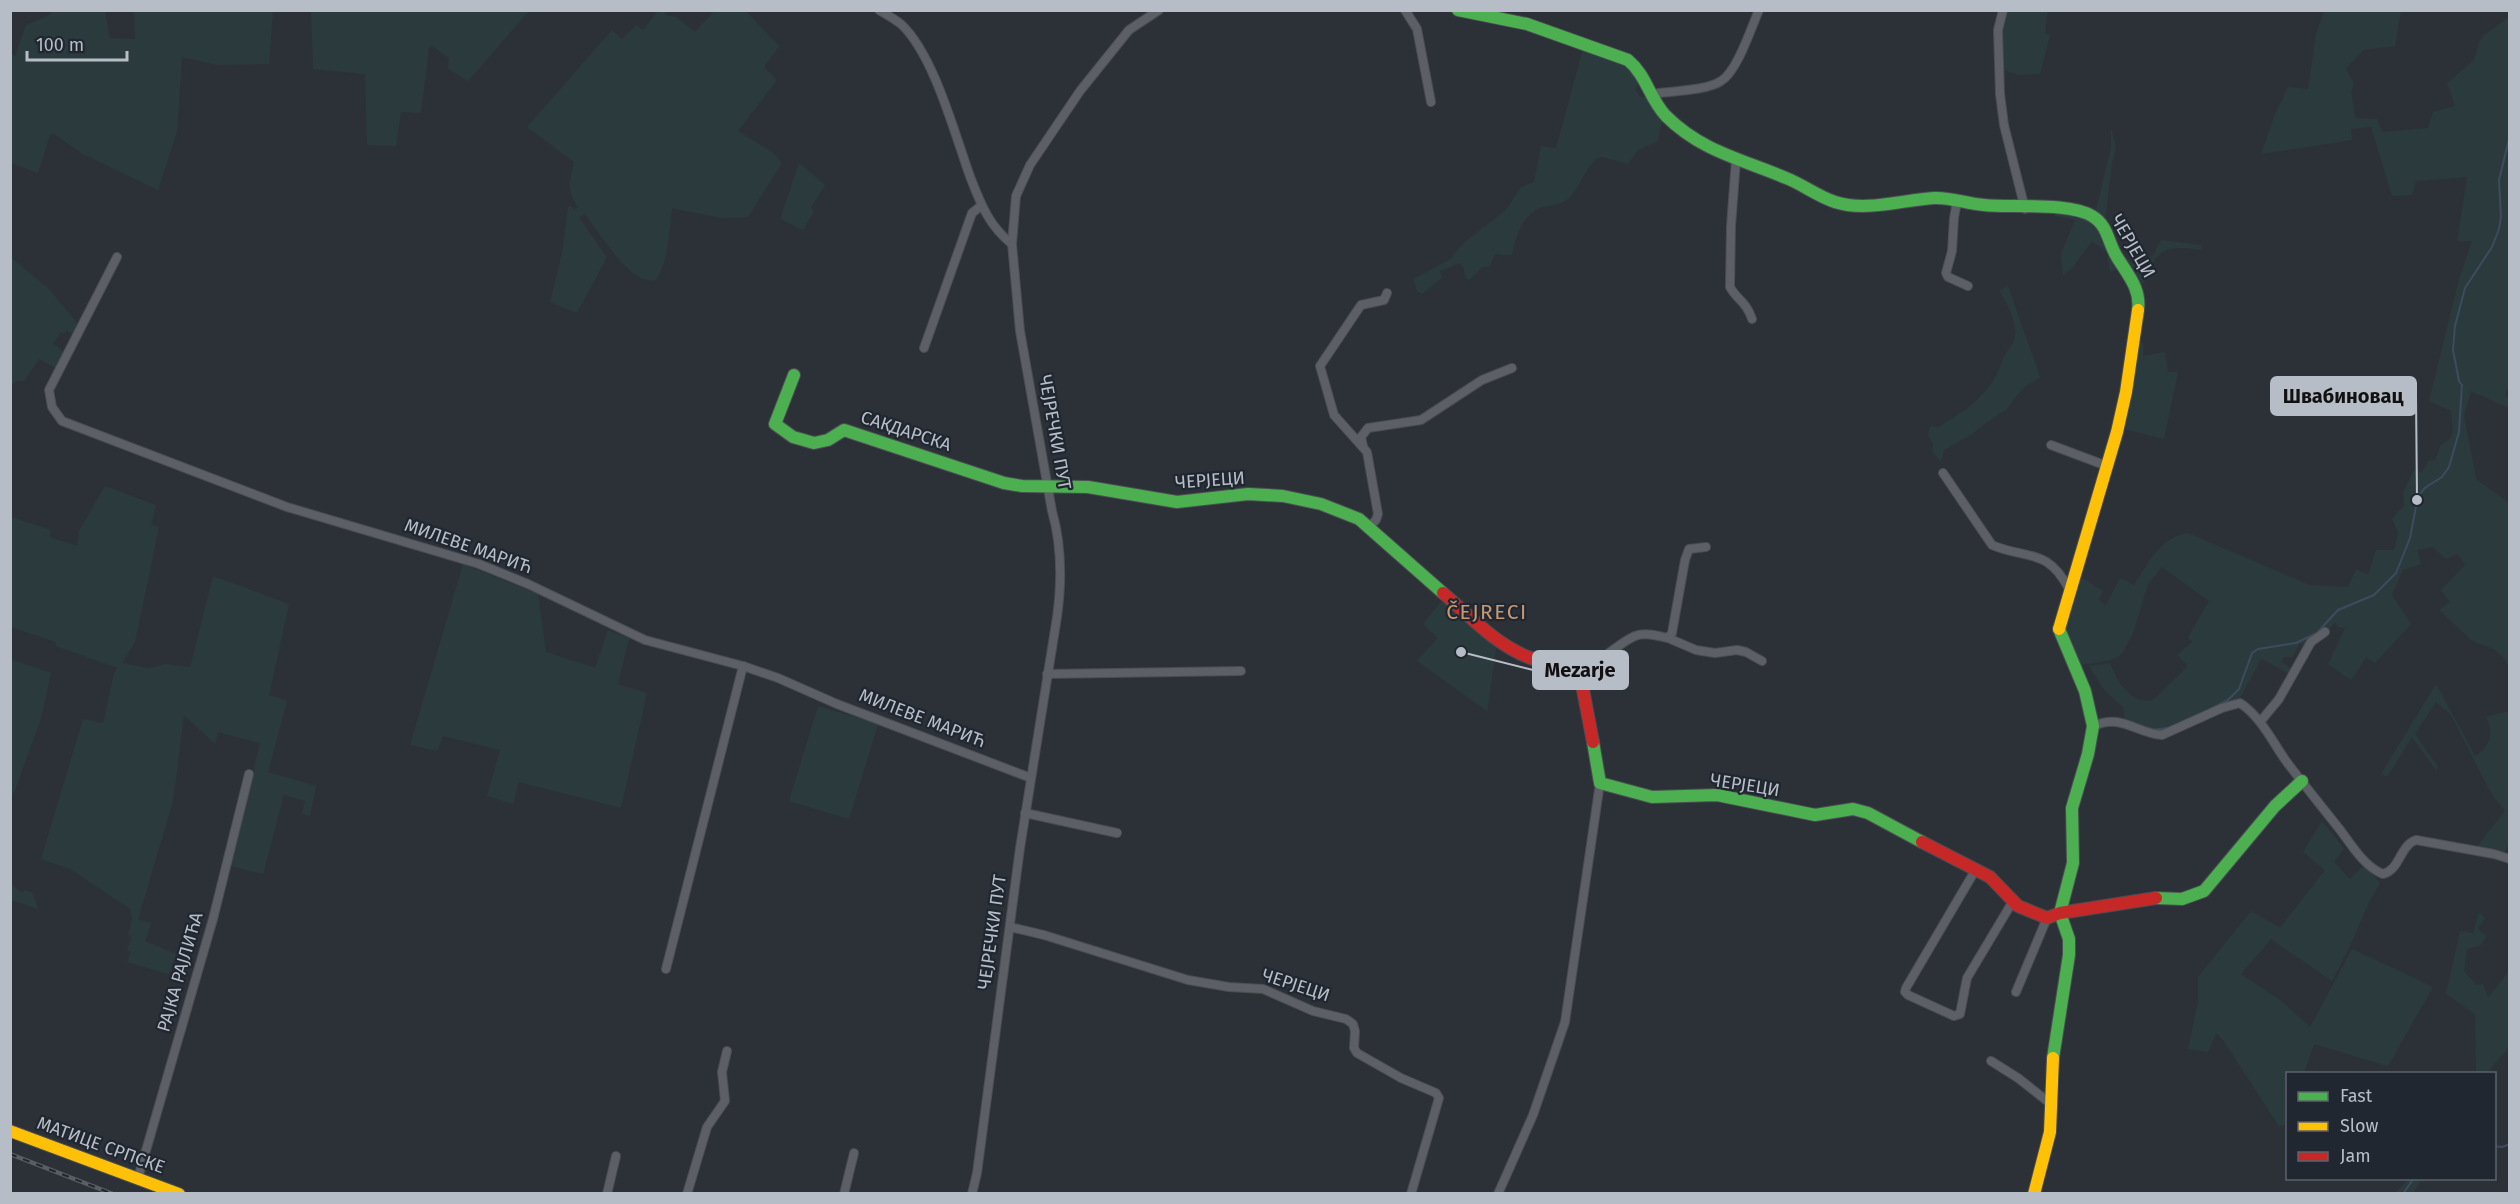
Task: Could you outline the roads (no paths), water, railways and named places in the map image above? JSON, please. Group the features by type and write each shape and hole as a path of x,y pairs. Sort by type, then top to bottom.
{"street":[{"path":"879,10 889,13 912,37 944,103 981,206 998,233 1012,244"},
{"path":"1012,244 1016,196 1030,165 1080,91 1129,30 1159,10"},
{"path":"1405,10 1418,29 1431,102"},
{"name":"ЧЕРЈЕЦИ","path":"1458,10 1527,24 1628,60 1640,70 1651,94 1668,119 1683,133 1704,146 1779,175 1846,205 1937,198 2025,208 2069,209 2097,218 2104,226 2113,251 2138,290 2139,302 2126,392 2107,466 2061,613 2059,633 2085,691 2093,726"},
{"path":"1651,94 1713,85 1723,81 1731,72 1759,10"},
{"path":"2003,10 1998,30 2000,94 2004,125 2025,208"},
{"path":"1736,160 1731,226 1730,287 1733,293 1745,303 1752,319"},
{"path":"1957,201 1952,251 1946,273 1948,277 1968,286"},
{"path":"924,348 972,213 981,206"},
{"name":"ЧЕЈРЕЧКИ ПУТ","path":"972,1194 1025,813 1061,583 1058,531 1020,331 1012,244"},
{"name":"МИЛЕВЕ МAРИЋ","path":"117,257 50,390 52,407 62,421 279,504 479,564 528,584 645,640 743,666 1031,778"},
{"path":"1363,446 1334,415 1320,366 1361,305 1384,300 1387,292"},
{"path":"1370,526 1376,520 1378,503 1371,462 1361,437 1368,428 1421,420 1482,380 1512,368"},
{"name":"САКДАРСКА","path":"794,375 775,424 790,436 808,441 825,441 844,430 1004,483 1022,486 1048,485"},
{"path":"2052,445 2107,466"},
{"path":"1943,473 1992,545 2021,551 2045,561 2057,571 2069,589"},
{"name":"ЧЕРЈЕЦИ","path":"1048,485 1088,487 1177,502 1248,494 1282,496 1321,504 1359,519 1370,526 1498,641 1529,658 1570,666 1580,674"},
{"path":"1668,638 1672,633 1689,549 1706,547"},
{"path":"2260,722 2279,699 2312,642 2325,632"},
{"path":"1498,1194 1533,1115 1565,1022 1600,783 1587,702 1580,674 1635,636 1647,634 1668,638 1696,650 1715,653 1737,650 1746,652 1762,661"},
{"path":"666,969 743,666"},
{"path":"1047,674 1241,671"},
{"path":"2034,1194 2050,1132 2054,1047 2069,955 2069,939 2060,913 2068,890 2073,862 2072,808 2088,754 2093,726 2114,721 2126,723 2155,735 2162,735 2222,708 2240,703 2251,710 2360,856 2381,873 2391,870 2408,844 2416,840 2510,859"},
{"name":"РАЈКА РАЈЛИЋА","path":"138,1178 213,919 249,774"},
{"path":"2013,901 1967,978 1960,1014 1954,1016 1905,992 1976,869 1990,877 2013,901 2030,912 2047,918 2060,913 2157,898 2173,901 2199,894 2204,891 2275,806 2302,781"},
{"name":"ЧЕРЈЕЦИ","path":"1600,783 1652,797 1717,795 1815,816 1853,809 1868,813 1976,869"},
{"path":"1025,813 1117,833"},
{"path":"2016,992 2047,918"},
{"name":"ЧЕРЈЕЦИ","path":"1010,927 1044,935 1188,980 1229,987 1263,988 1313,1011 1346,1019 1353,1024 1355,1030 1354,1042 1357,1053 1401,1078 1436,1093 1439,1098 1411,1194"},
{"path":"687,1194 707,1127 725,1101 722,1072 727,1051"},
{"path":"1991,1061 2018,1078 2051,1104"},
{"name":"МАТИЦЕ СРПСКЕ","path":"10,1131 179,1194"},
{"path":"844,1194 854,1153"},
{"path":"607,1194 616,1156"}],"waterway":[{"path":"2209,710 2228,700 2239,689 2252,653 2258,649 2296,643 2317,633 2338,610 2374,595 2396,573 2410,538 2418,496 2426,487 2442,477 2449,467 2459,432 2462,385 2459,381 2453,350 2455,326 2465,288 2492,247 2499,229 2501,217 2499,180 2510,135"},
{"path":"2153,730 2168,728"},
{"path":"2496,1146 2510,1144"},
{"path":"2403,1194 2413,1180"}],"railway":[{"path":"10,1154 113,1194"}],"place":[{"name":"Швабиновац","path":"2417,500"},
{"name":"Mezarje","path":"1461,652"}],"district":[{"name":"ČEJRECI","path":"1487,612"}]}
